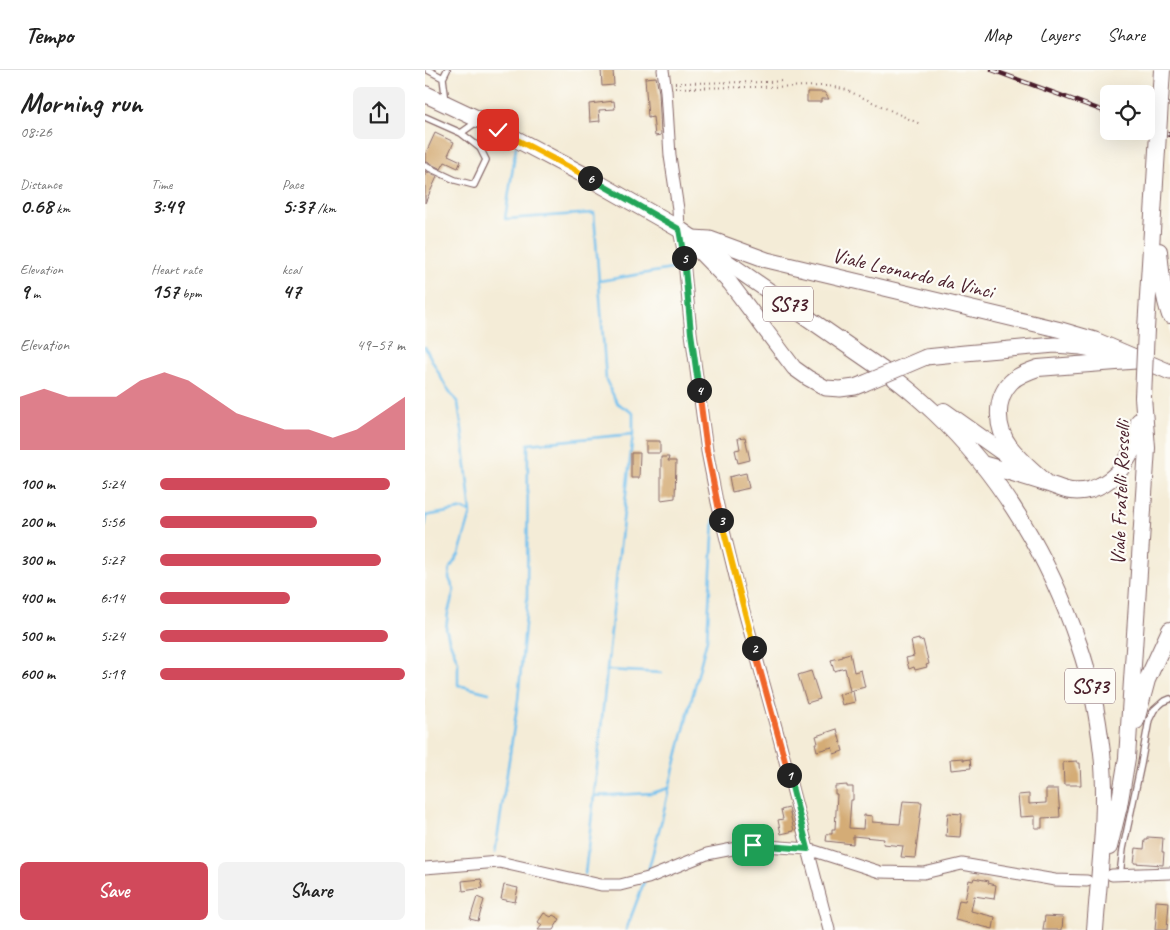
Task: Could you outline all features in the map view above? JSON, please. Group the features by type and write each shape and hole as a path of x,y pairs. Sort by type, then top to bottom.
{"main road":[{"name":"Viale Fratelli Rosselli","path":"1105,879 1127,758 1147,448 1143,397 1161,70"},
{"name":"SS73","path":"425,94 480,120 587,176 685,233 910,390 948,426 982,464 1028,532 1047,568 1080,646 1089,680 1102,754 1103,784 1105,879 1095,930"},
{"path":"1154,198 1160,266 1170,315"},
{"name":"Viale Leonardo da Vinci","path":"685,233 700,252 730,283 794,368 826,388 840,390 855,387 926,357 965,352 1055,345 1107,352 1123,351"},
{"name":"Viale Leonardo da Vinci","path":"685,233 709,239 767,260 1061,330 1095,340 1170,372"},
{"path":"1047,483 1022,461 1009,446 1002,432 999,416 1001,397 1011,382 1023,374 1038,368 1142,360"},
{"path":"910,390 1047,483"},
{"path":"999,451 988,456 982,464 1047,483 1060,489 1080,492 1097,488 1117,474 1128,459 1136,436 1143,397"},
{"path":"1127,758 1147,680 1170,630"}],"street":[{"path":"663,70 670,156 678,209 685,233 683,250 691,333 707,451 740,597 829,930"},
{"path":"425,868 499,862 601,885 620,885 648,878 707,854 753,845 808,849 880,872 924,873 963,864 1055,880 1105,879 1170,873"}],"lane":[{"path":"428,70 443,78"},
{"path":"446,104 443,78 447,70"},
{"path":"425,117 461,133 480,148 486,160 473,185 455,180 425,166"},
{"path":"461,133 480,120"},
{"path":"1105,879 1123,849 1149,720 1154,710 1170,699"}],"path":[{"path":"665,86 781,81"},
{"path":"665,86 674,88 829,86 844,89 920,124"}],"building":[{"path":"601,70 613,70 614,85 602,86"},
{"path":"656,77 659,92 661,135 655,136 653,117 648,118 645,78"},
{"path":"807,92 824,92 829,99 821,99 821,102 807,102"},
{"path":"614,101 615,109 599,110 600,121 590,122 589,104"},
{"path":"435,133 454,142 448,155 461,161 458,168 445,162 441,169 425,161 425,155"},
{"path":"425,171 437,177 425,203"},
{"path":"745,437 750,460 738,463 735,450 740,449 738,438"},
{"path":"646,441 660,441 660,453 646,453"},
{"path":"631,453 640,453 639,478 631,478"},
{"path":"661,457 669,457 668,461 676,461 675,498 661,500"},
{"path":"746,473 749,488 732,492 729,477"},
{"path":"919,639 919,641 923,640 929,664 926,665 927,667 915,670 914,667 909,669 906,658 914,656 911,641"},
{"path":"850,653 854,672 861,670 865,687 850,691 845,668 834,671 831,660"},
{"path":"811,671 820,699 807,703 798,675"},
{"path":"853,691 855,702 842,705 839,694"},
{"path":"837,729 843,751 834,754 832,747 817,751 815,743 818,743 816,736"},
{"path":"963,758 963,760 970,759 971,768 951,770 950,759"},
{"path":"1077,761 1077,763 1080,763 1081,785 1064,785 1063,762"},
{"path":"847,785 847,787 853,787 849,828 863,829 864,815 872,816 872,822 900,824 903,801 922,802 915,858 901,857 903,846 883,844 884,839 853,836 853,844 826,841 827,834 832,834 832,829 835,829 837,794 835,794 835,786"},
{"path":"1046,789 1058,789 1060,817 1042,818 1042,828 1035,828 1035,816 1020,817 1018,795 1029,794 1029,804 1046,803"},
{"path":"789,808 794,831 781,834 778,820 783,819 781,810"},
{"path":"948,813 962,814 960,837 946,836"},
{"path":"1148,837 1163,838 1163,865 1134,863 1136,848 1144,849 1145,840 1148,840"},
{"path":"974,878 989,881 988,883 996,885 994,899 974,896 971,911 995,917 993,929 955,920 959,900 965,901 969,880 973,881"},
{"path":"481,879 483,888 463,891 462,881"},
{"path":"504,885 518,888 515,902 501,899"},
{"path":"477,897 484,900 478,921 470,919"},
{"path":"1156,901 1169,902 1167,930 1155,930"},
{"path":"544,913 560,919 553,930 538,930 542,925 538,922"},
{"path":"1045,916 1063,917 1062,930 1043,930"}],"waterway":[{"path":"516,147 505,219 594,213 606,380 617,403 633,413 633,434 585,874"},
{"path":"599,281 678,268"},
{"path":"425,347 445,385 458,403 471,513 459,554 450,568 449,578 454,590 446,629 458,662 458,685 489,693"},
{"path":"495,853 518,700 527,604 528,444 633,434"},
{"path":"425,516 464,509 471,513"},
{"path":"425,526 427,516"},
{"path":"647,875 707,639 714,520"},
{"path":"607,670 662,673"},
{"path":"594,796 652,793 669,788"},
{"path":"626,930 644,882"}],"railway":[{"path":"992,70 1100,110"},
{"path":"1155,130 1170,135"}],"route":[{"path":"498,130 587,176 679,229 707,451 717,502 740,597 808,849 753,845"}]}
